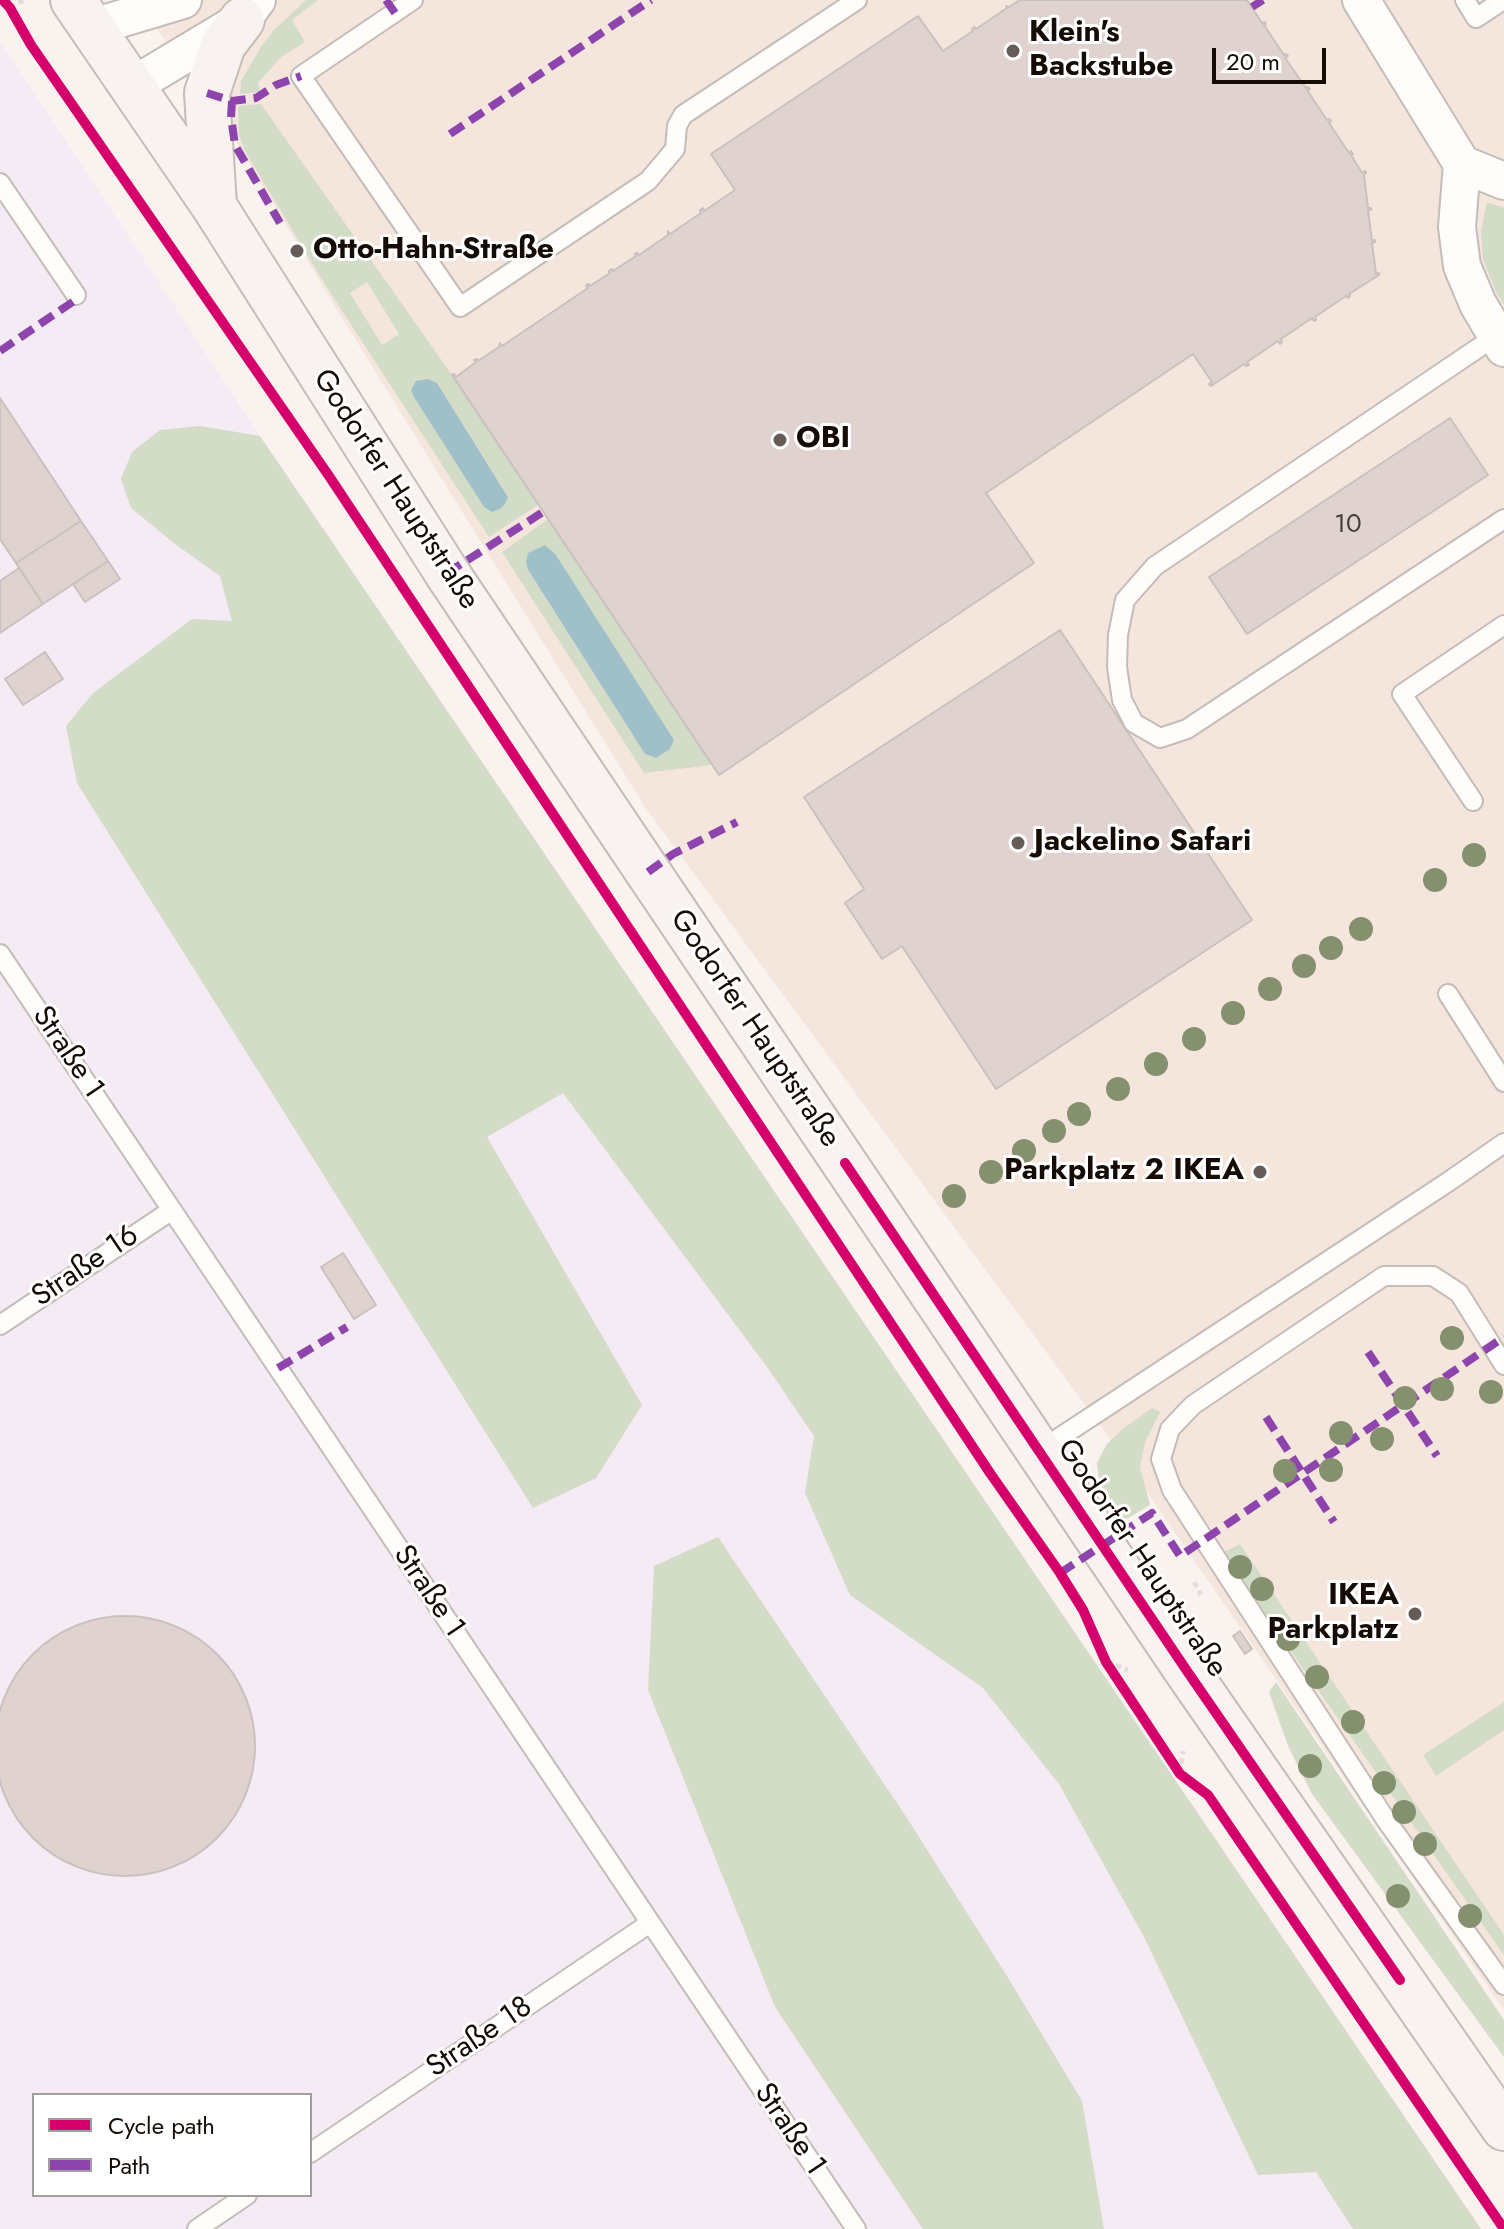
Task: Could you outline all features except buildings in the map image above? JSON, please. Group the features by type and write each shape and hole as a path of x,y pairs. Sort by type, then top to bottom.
{"main road":[{"path":"214,206 207,93 223,45 249,10"},
{"name":"Godorfer Hauptstraße","path":"83,14 214,206 456,586 1195,1683 1504,2128"}],"street":[{"path":"83,14 183,0"},
{"path":"1361,0 1462,164 1457,227 1462,266 1478,304 1500,342"},
{"path":"132,86 249,10"},
{"path":"1462,164 1504,181"}],"lane":[{"path":"413,0 301,76 460,307 648,181 675,149 677,126 683,115 857,0"},
{"path":"1465,0 1476,18 1503,0"},
{"path":"0,183 76,295"},
{"path":"1500,342 1155,566 1125,600 1118,635 1117,667 1122,700 1134,723 1160,738 1187,729 1504,519"},
{"path":"1473,801 1402,694 1504,625"},
{"name":"Straße 1","path":"0,954 856,2229"},
{"path":"1448,994 1504,1082"},
{"path":"1039,1451 1504,1143"},
{"name":"Straße 16","path":"0,1325 172,1210"},
{"path":"1504,1365 1459,1293 1433,1276 1384,1276 1193,1405 1170,1429 1161,1459 1172,1490 1386,1820 1504,1985"},
{"name":"Straße 18","path":"312,2152 650,1923"},
{"path":"197,2229 244,2197"}],"path":[{"path":"10,8 23,0"},
{"path":"1106,1662 1128,1670"},
{"path":"1180,1774 1183,1751"}],"shaded area":[{"path":"136,0 1504,0 1504,2010 1116,1447 645,807 225,123"},
{"path":"0,41 260,436 1410,2229 0,2229"}],"green space":[{"path":"306,0 318,0 292,20 305,42 281,57 258,83 260,92 240,94 241,81 262,45"},
{"path":"261,104 452,375 538,505 489,537 326,286 246,153 239,136 238,106","holes":["367,282 399,334 382,345 350,293","428,379 437,383 508,496 484,507 411,390"]},
{"path":"1487,202 1504,208 1504,305 1483,259 1481,231"},
{"path":"200,426 260,436 1481,2229 1353,2229 1316,2172 1258,2175 1144,1937 1059,1784 983,1688 850,1595 805,1493 814,1436 767,1367 563,1093 487,1137 642,1405 596,1478 533,1508 77,783 66,726 93,693 192,619 232,621 220,576 131,508 121,479 132,452 160,430"},
{"path":"548,519 712,765 644,773 502,552","holes":["556,555 674,740 670,749 656,758 645,754 528,571 526,562"]},
{"path":"1152,1408 1160,1412 1145,1442 1140,1467 1150,1505 1125,1520 1099,1483 1097,1463 1107,1444"},
{"path":"718,1537 907,1818 1082,2101 1104,2229 923,2229 775,2007 648,1690 654,1566"},
{"path":"1240,1544 1504,1935 1504,1955 1222,1553"},
{"path":"1276,1682 1504,2020 1504,2057 1312,1794 1288,1746 1269,1692"},
{"path":"1504,1702 1504,1730 1436,1776 1423,1755"}],"water":[{"path":"428,379 437,383 508,497 500,509 492,512 484,507 414,397 411,390 416,381"},
{"path":"545,545 556,555 674,740 670,749 656,758 645,754 528,570 528,553"}],"marked path":[{"path":"386,0 395,13"},
{"path":"450,134 651,0"},
{"path":"1252,7 1263,0"},
{"path":"207,93 232,101 256,98 276,85 301,76"},
{"path":"232,101 235,145 280,223"},
{"path":"0,351 74,301 76,295"},
{"path":"447,573 543,512"},
{"path":"648,872 673,854 737,822"},
{"path":"278,1368 347,1327"},
{"path":"1060,1573 1152,1513 1180,1556 1504,1337"},
{"path":"1368,1352 1437,1456"},
{"path":"1266,1417 1334,1522"}],"cycle path":[{"path":"3,0 329,476 990,1473 1060,1573 1083,1610 1106,1662 1180,1774 1208,1795 1504,2229"},
{"path":"845,1163 1187,1671 1400,1980"}],"place":[{"name":"Klein's Backstube","path":"1013,51"},
{"name":"Otto-Hahn-Straße","path":"297,251"},
{"name":"OBI","path":"780,440"},
{"name":"Jackelino Safari","path":"1018,843"},
{"name":"Parkplatz 2 IKEA","path":"1260,1172"},
{"name":"IKEA Parkplatz","path":"1415,1614"}]}
